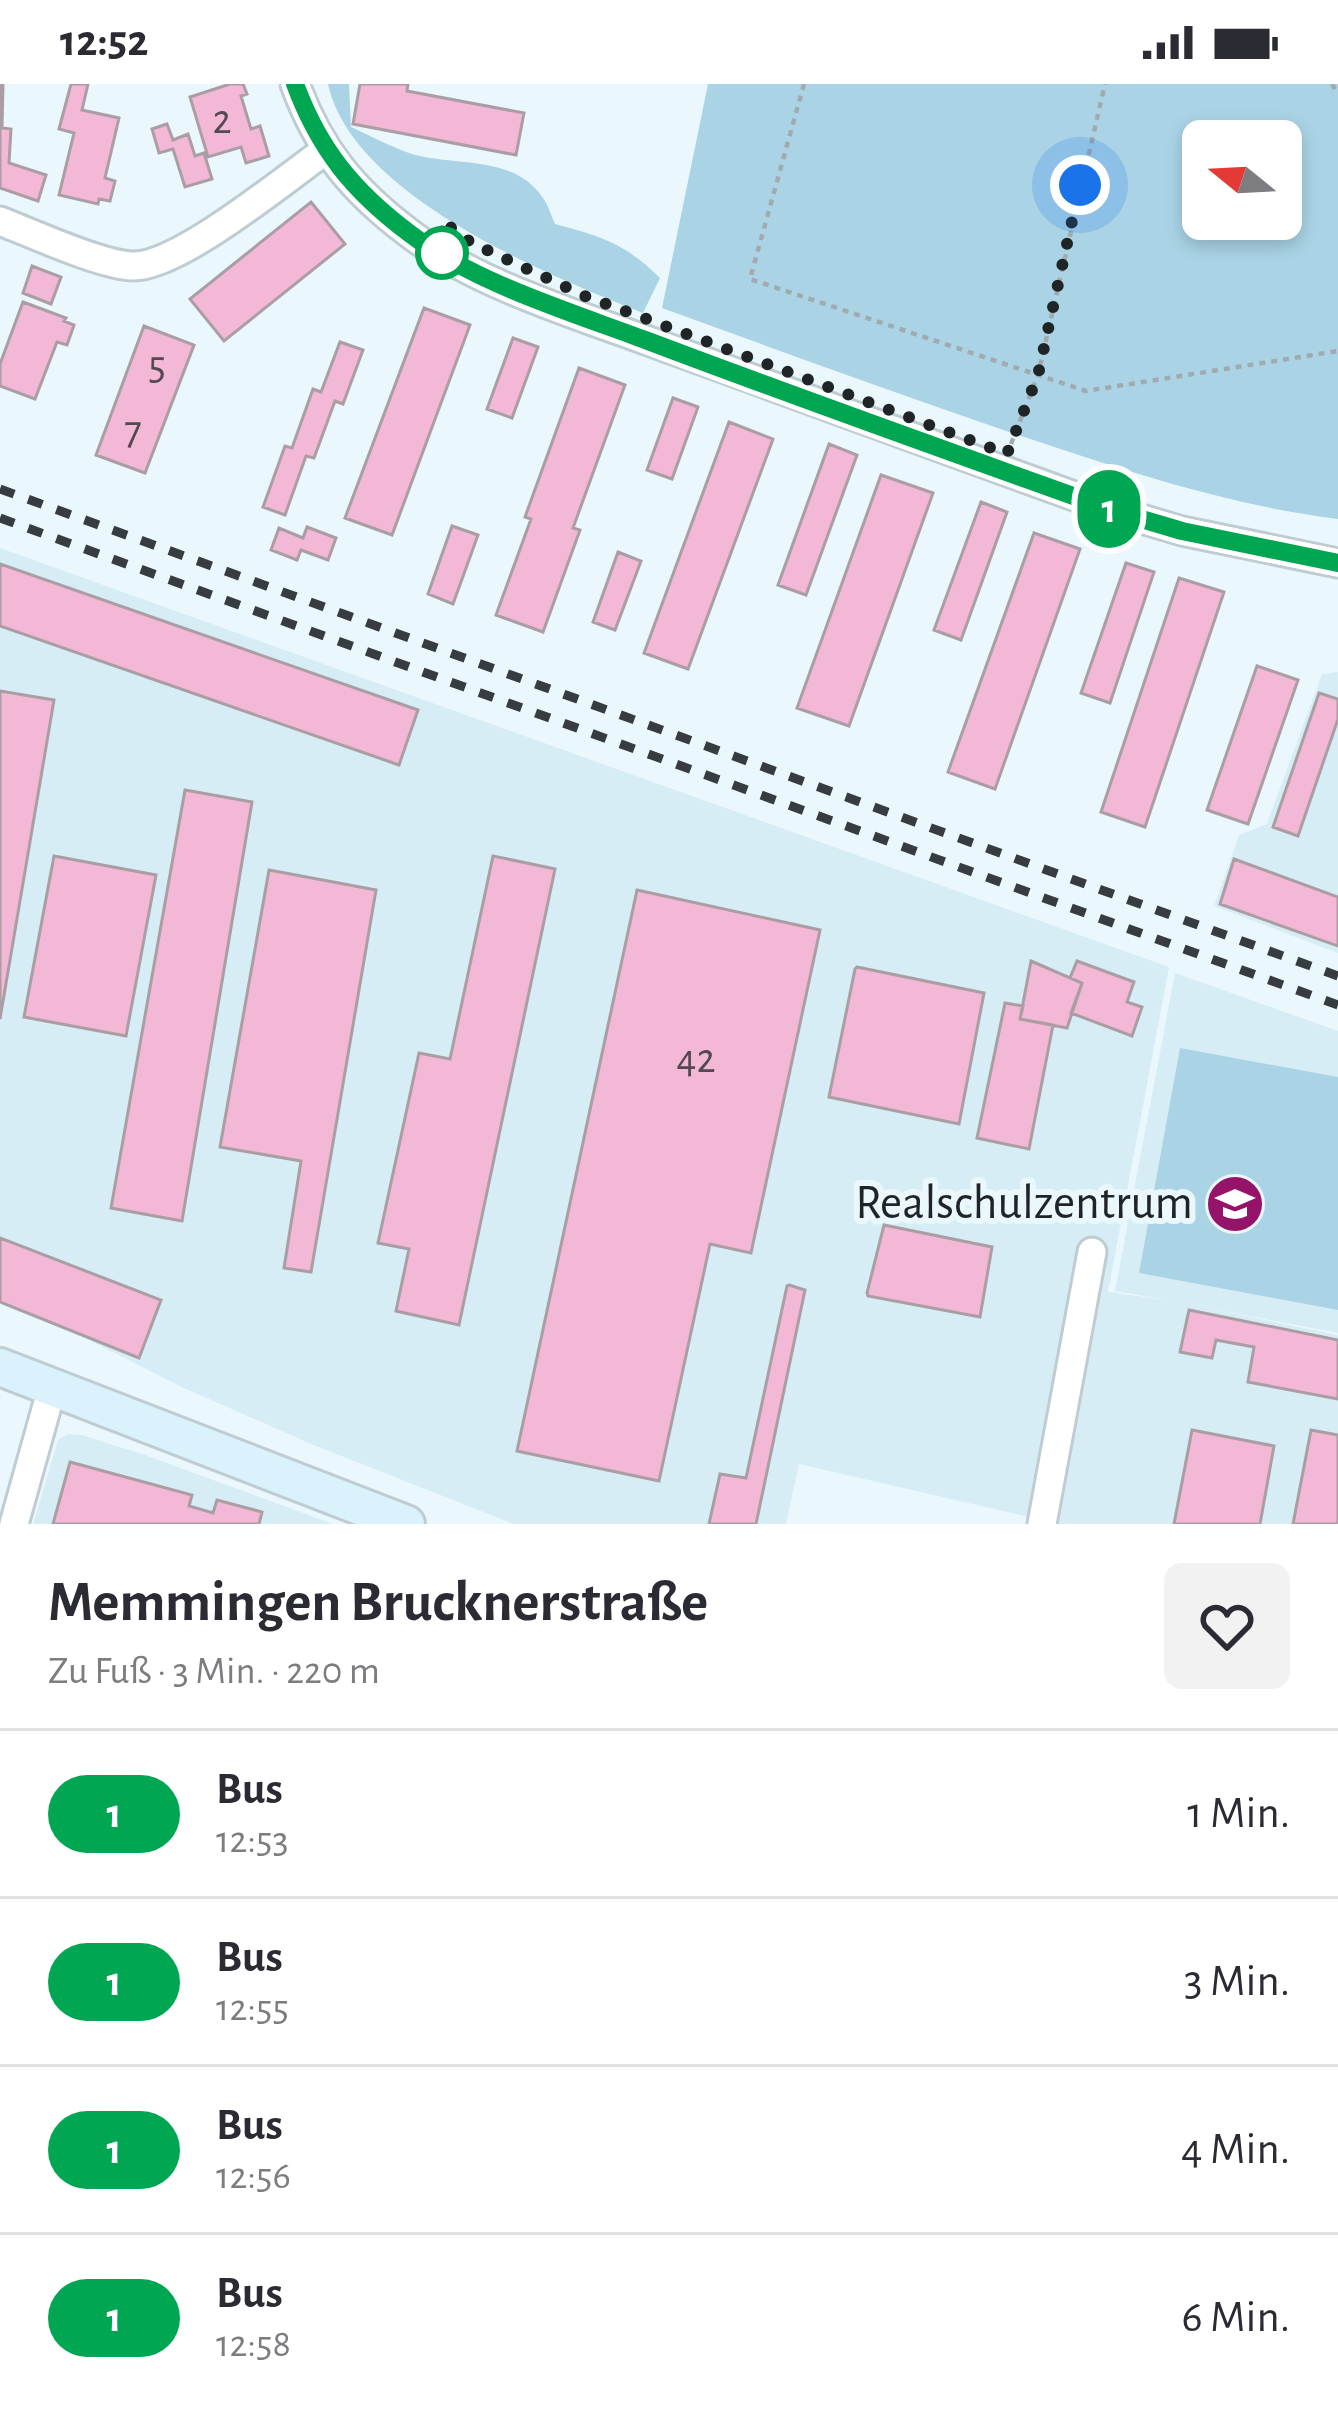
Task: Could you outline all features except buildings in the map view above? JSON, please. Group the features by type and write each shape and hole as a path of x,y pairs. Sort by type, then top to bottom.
{"street":[{"path":"295,84 326,150 354,186 412,236 471,270 527,295 1118,512 1182,531 1338,563"},
{"path":"0,221 106,260 134,266 153,263 195,243 326,150"},
{"path":"1042,1524 1092,1252"},
{"path":"0,1367 406,1524"},
{"path":"14,1524 52,1388"}],"path":[{"path":"805,84 750,279 1086,391 1338,351"},
{"path":"1007,454 1038,375 1105,84"},
{"path":"1332,84 1338,94"}],"shaded area":[{"path":"328,84 349,84 351,127 412,154 516,174 543,198 555,224 599,237 636,257 660,278 643,313 507,253 413,195 374,161 344,124"},
{"path":"708,84 1338,84 1338,519 1213,495 966,417 662,308"},
{"path":"0,548 1169,967 1108,1292 1166,1300 1115,1291 1175,973 1338,1031 1338,1333 1198,1306 1338,1335 1338,1524 1042,1524 1042,1520 799,1464 786,1524 514,1524 311,1444 87,1339 0,1304"},
{"path":"1338,672 1338,953 1214,906 1239,835 1267,824 1322,674"},
{"name":"Realschulzentrum","path":"1180,1048 1338,1077 1338,1310 1139,1273"},
{"path":"67,1434 148,1456 333,1524 33,1524 58,1440"}],"railway":[{"path":"0,489 1338,976"},
{"path":"0,518 1338,1005"}],"bus line":[{"name":"1","path":"295,84 326,150 354,186 412,236 471,270 684,355 1118,512 1182,531 1338,563"}],"place":[{"name":"Realschulzentrum","path":"1235,1204"}],"route":[{"path":"442,253 442,221 472,243 585,296 1007,454 1038,375 1080,185"}]}
